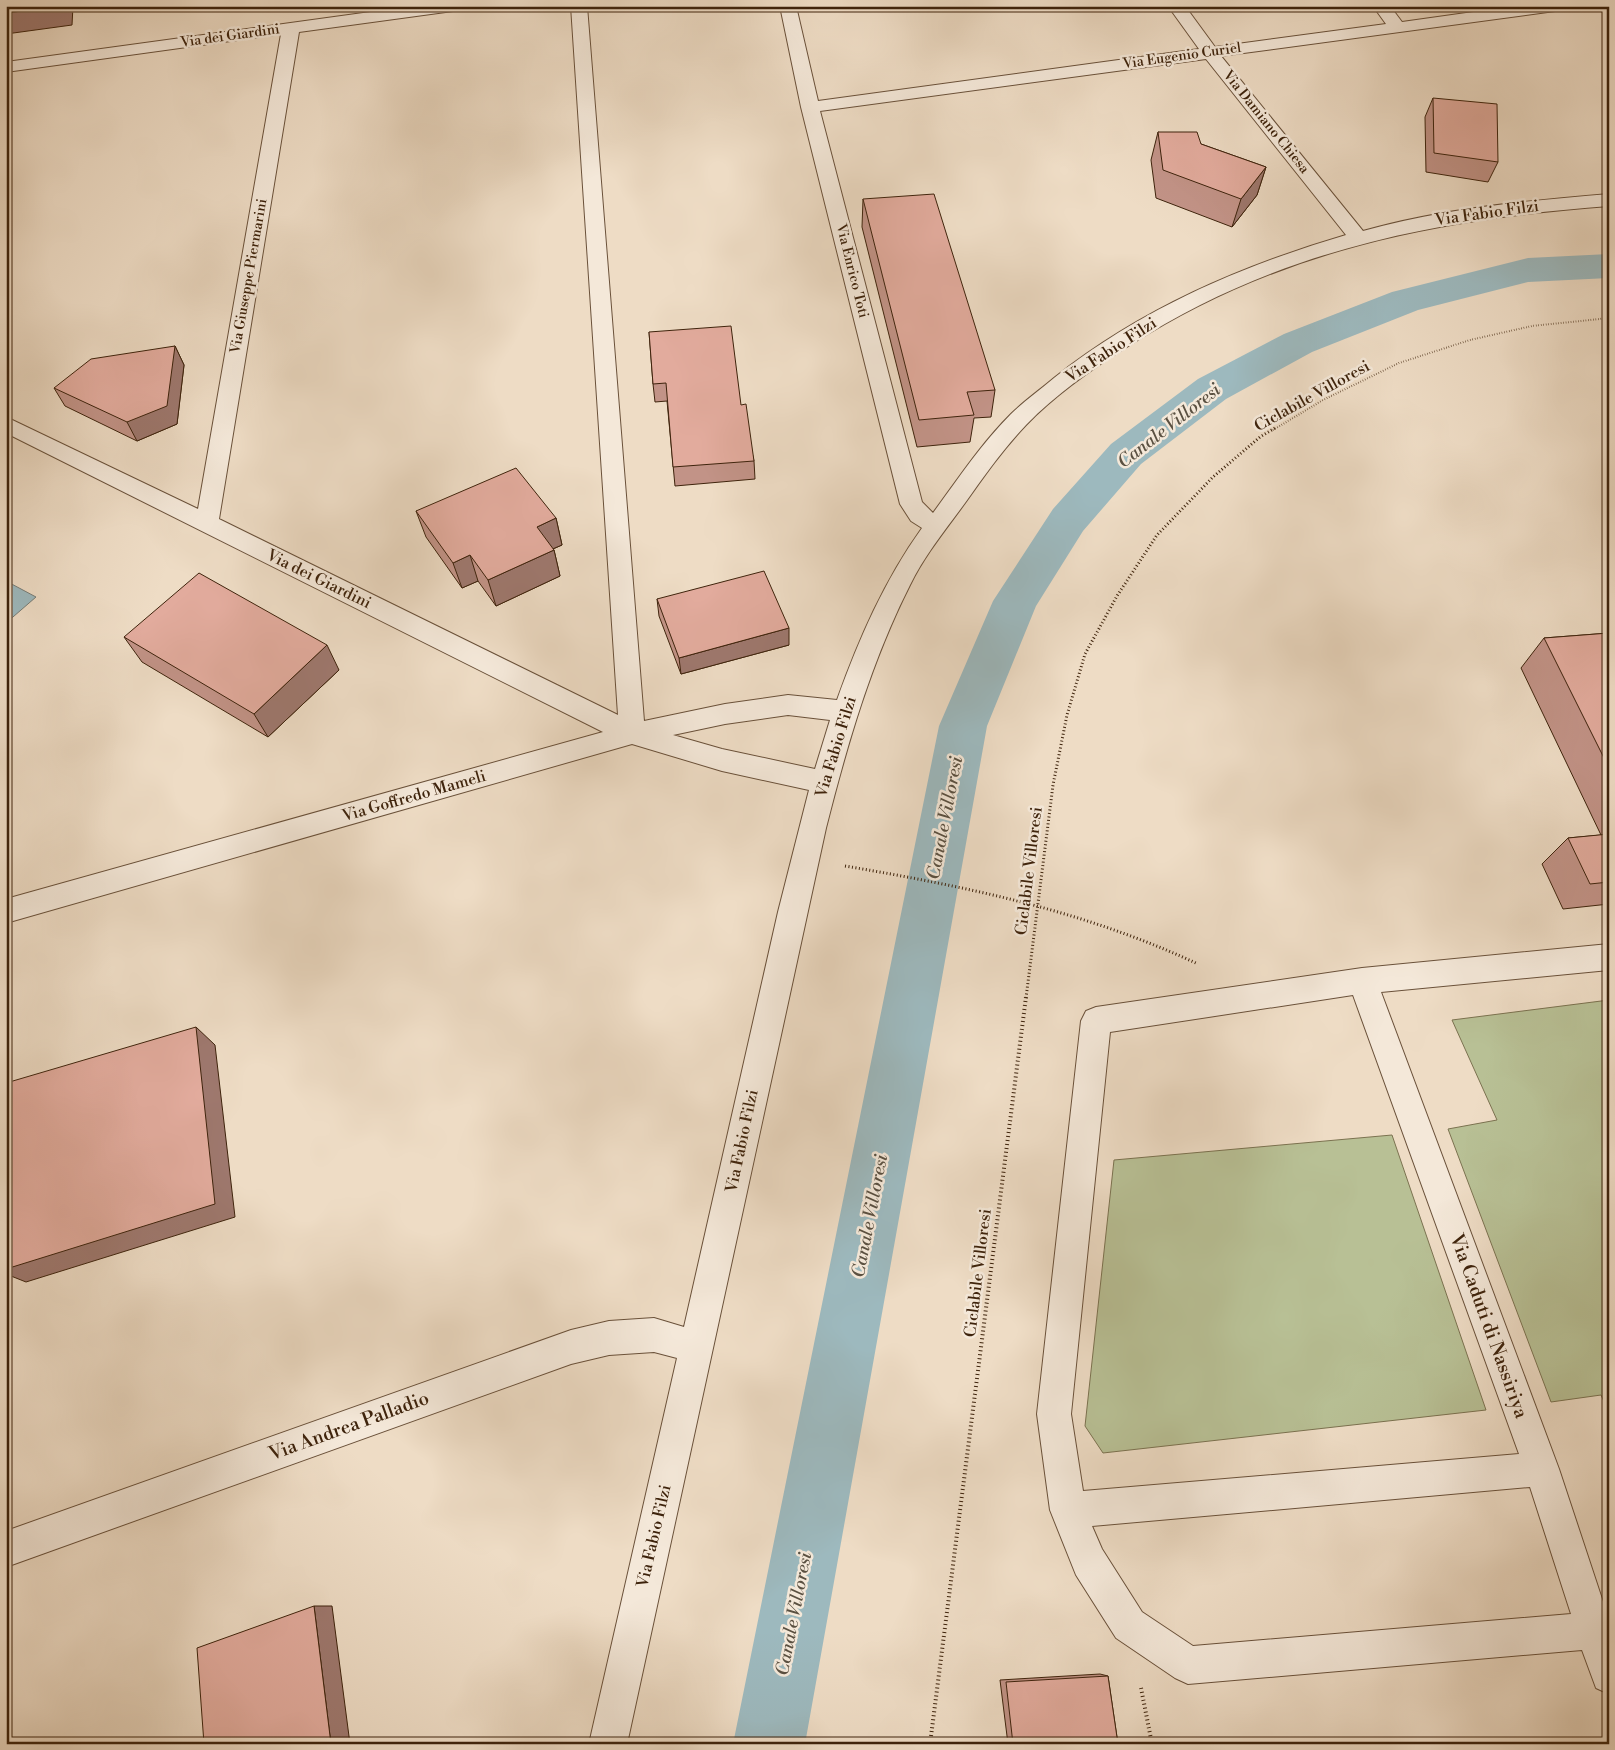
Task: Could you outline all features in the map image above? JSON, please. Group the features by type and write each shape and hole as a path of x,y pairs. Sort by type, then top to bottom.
{"street":[{"name":"Via dei Giardini","path":"6,67 453,6"},
{"path":"579,6 632,734 722,760 824,782"},
{"name":"Via Enrico Toti","path":"788,6 810,107 912,504 919,515 935,525"},
{"name":"Via Damiano Chiesa","path":"1176,6 1210,52 1358,237"},
{"path":"1381,6 1398,27"},
{"name":"Via Eugenio Curiel","path":"810,107 1555,6"},
{"name":"Via Giuseppe Piermarini","path":"207,523 291,28"},
{"name":"Via Fabio Filzi","path":"608,1744 792,912 824,782 864,661 899,582 935,525 980,465 1026,412 1080,367 1146,325 1229,282 1285,260 1358,237 1417,223 1500,208 1609,200"},
{"name":"Via dei Giardini","path":"6,424 632,734"},
{"name":"Via Goffredo Mameli","path":"6,911 632,734 725,714 788,705 846,711"},
{"path":"1601,1630 1188,1665 1129,1625 1089,1562 1068,1510 1054,1414 1096,1021 1362,981 1609,957"},
{"name":"Via Caduti di Nassiriya","path":"1362,981 1601,1630 1609,1674"},
{"name":"Via Andrea Palladio","path":"6,1549 570,1347 609,1338 654,1335 697,1347"},
{"path":"1068,1510 1542,1469"}],"path":[{"name":"Ciclabile Villoresi","path":"930,1744 1053,785 1067,715 1085,654 1117,596 1157,535 1213,477 1260,437 1323,400 1399,363 1470,340 1532,326 1609,318"},
{"path":"879,872 1038,903 1104,923 1157,943 1208,969 1252,998"}],"green space":[{"path":"1609,1000 1609,1413 1601,1395 1551,1402 1448,1129 1497,1120 1452,1020"},
{"path":"1392,1135 1486,1410 1103,1453 1085,1426 1114,1160"}],"water":[{"path":"6,581 36,597 6,623"}],"building":[{"path":"6,6 62,6 6,13"},
{"path":"1433,98 1497,104 1498,162 1434,153"},
{"path":"1158,132 1197,132 1201,144 1266,167 1241,199 1163,170"},
{"path":"934,194 995,390 967,392 974,415 919,420 863,199"},
{"path":"731,326 741,405 746,404 754,461 673,467 666,383 653,384 649,332"},
{"path":"175,346 167,406 127,422 54,388 91,359"},
{"path":"516,468 556,518 537,527 554,550 488,580 470,555 453,563 416,511"},
{"path":"764,571 789,628 679,658 657,599"},
{"path":"199,573 327,645 254,714 124,637"},
{"path":"1609,633 1609,768 1544,638"},
{"path":"1609,834 1609,882 1590,884 1568,838"},
{"path":"196,1027 215,1204 6,1269 6,1083"},
{"path":"314,1606 331,1744 204,1744 197,1648"},
{"path":"1108,1676 1118,1744 1013,1744 1006,1682"}],"waterway":[{"name":"Canale Villoresi","path":"769,1744 963,726 1015,601 1068,520 1126,454 1212,389 1298,343 1405,301 1528,270 1609,266"}]}
